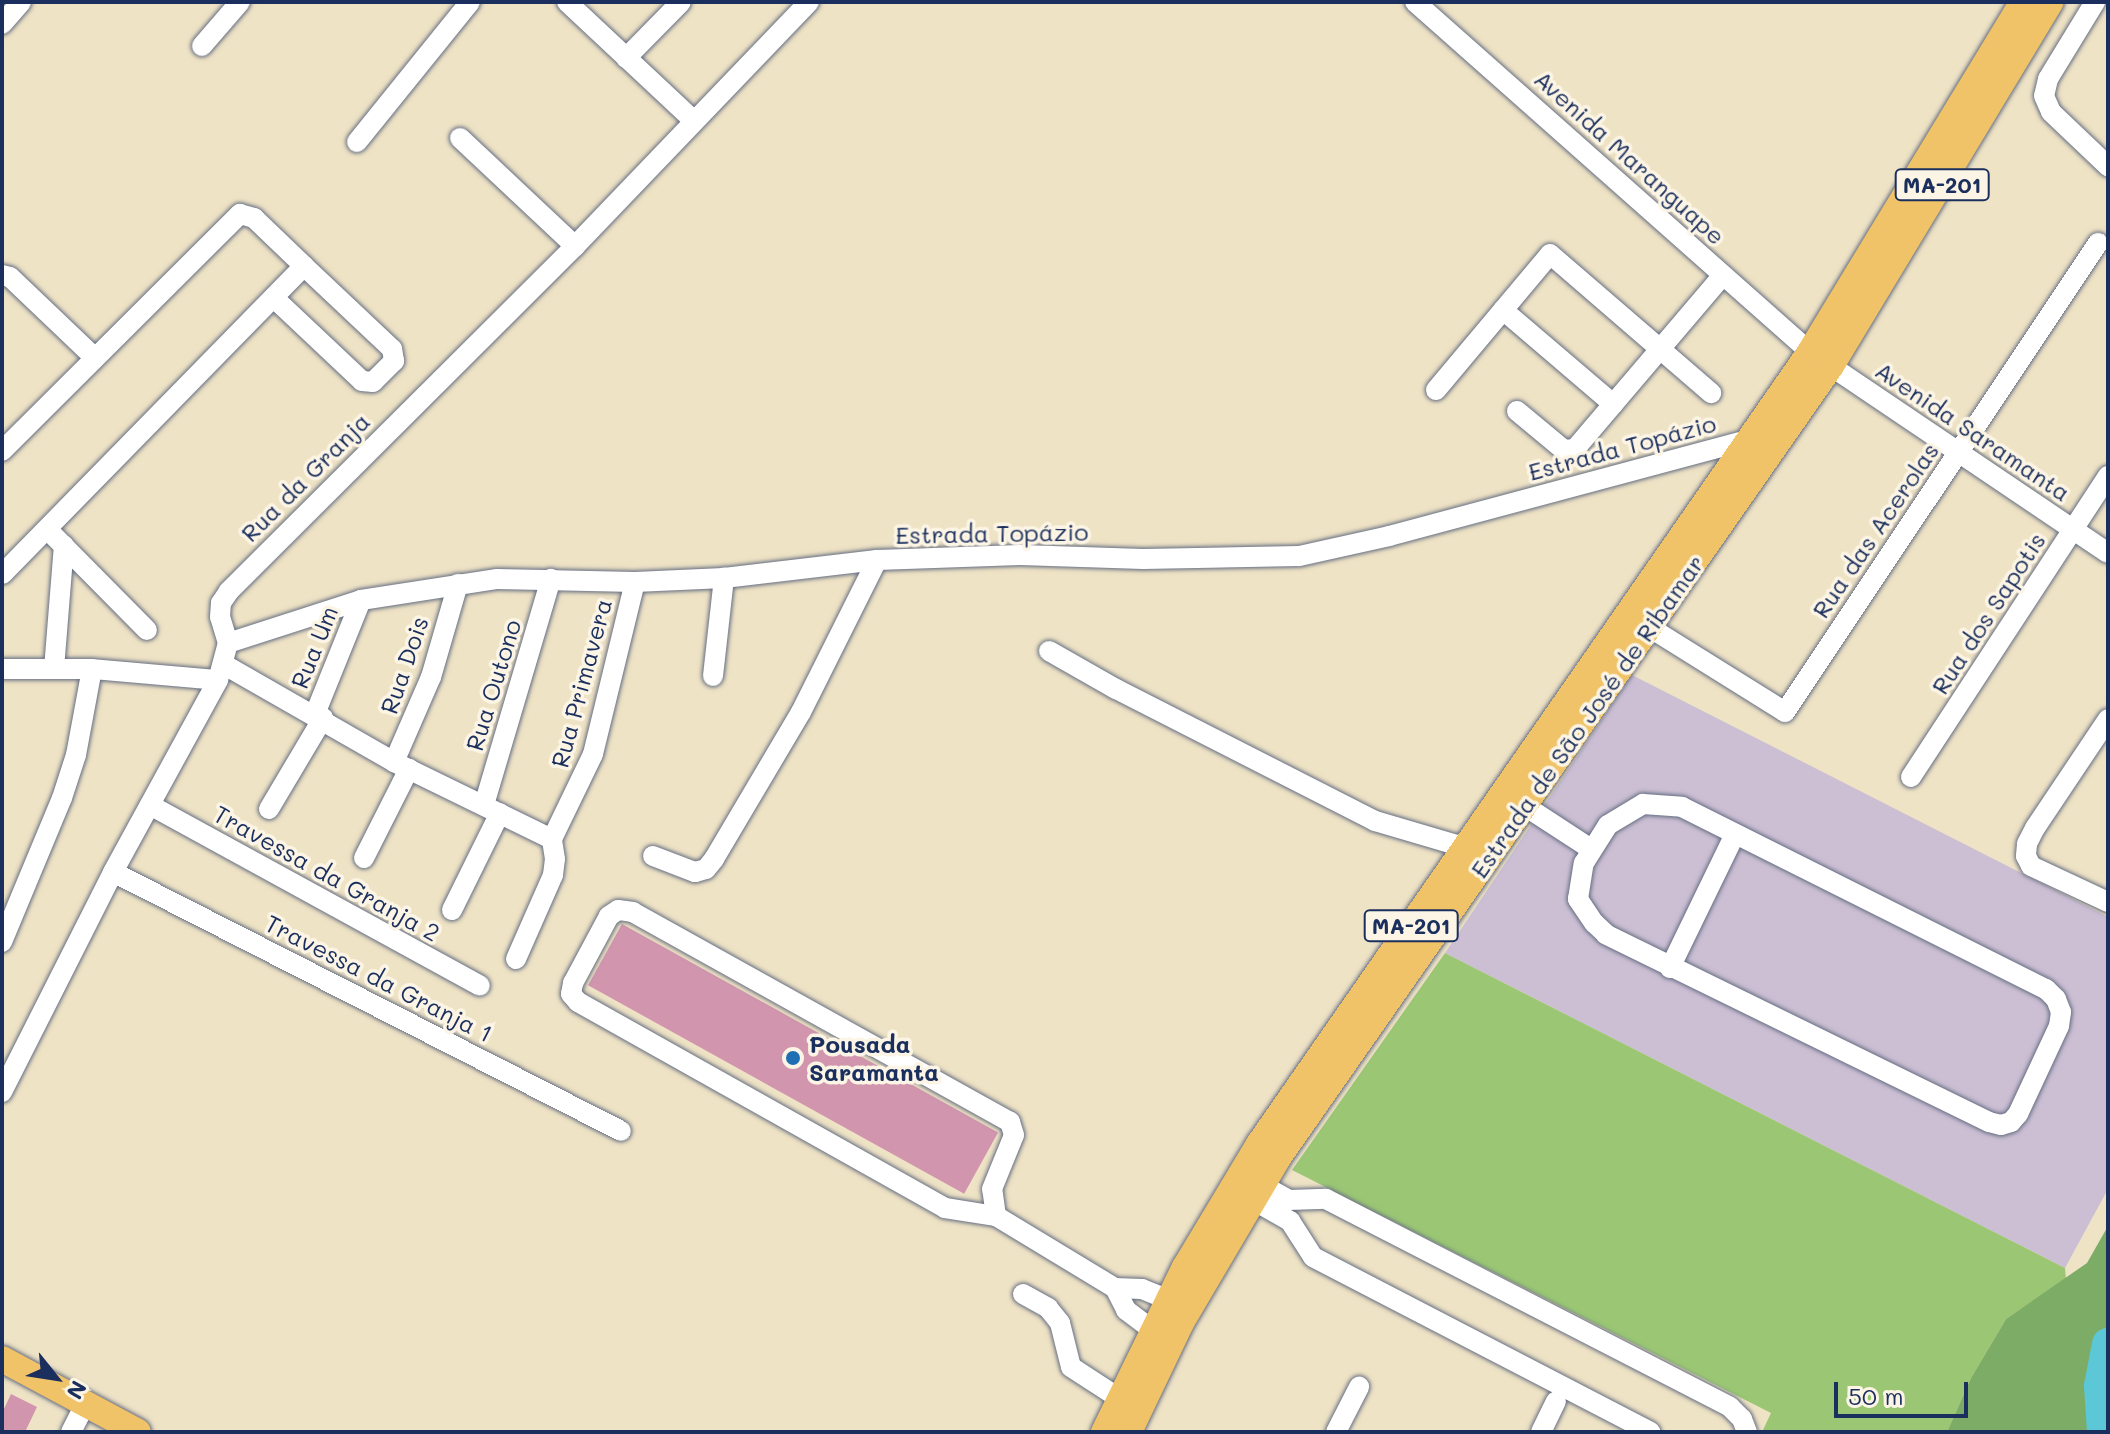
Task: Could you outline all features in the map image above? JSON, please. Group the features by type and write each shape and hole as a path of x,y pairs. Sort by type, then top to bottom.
{"main road":[{"name":"Estrada de São José de Ribamar","path":"1104,1432 1167,1299 1211,1219 1273,1122 1750,439 1820,359 2023,2"},
{"name":"Estrada de São José de Ribamar","path":"1129,1432 1181,1323 1257,1192 1381,1009 1649,627 2051,2"},
{"path":"2,1359 138,1432"}],"street":[{"path":"2,24 21,2"},
{"path":"202,46 240,2"},
{"path":"357,142 470,2"},
{"path":"567,2 693,120"},
{"path":"626,58 681,2"},
{"name":"Rua da Granja","path":"2,1092 113,872 220,672 228,643 220,617 221,603 229,591 575,246 809,2"},
{"name":"Avenida Maranguape","path":"1415,2 1820,359"},
{"path":"2095,2 2048,79 2044,96 2051,112 2102,160 2108,136"},
{"path":"460,138 575,246"},
{"path":"2,451 240,214 254,218 392,349 394,361 373,382 362,381 274,298"},
{"name":"Rua das Acerolas","path":"1649,627 1785,712 2098,243"},
{"path":"1436,390 1550,254 1711,393"},
{"path":"2,574 304,266"},
{"path":"2,275 10,277 95,358"},
{"path":"1517,411 1570,451 1723,275"},
{"path":"1503,310 1613,404"},
{"name":"Avenida Saramanta","path":"1820,359 2108,553"},
{"name":"Estrada Topázio","path":"228,643 361,600 497,579 635,582 724,578 877,560 1020,555 1143,559 1299,556 1403,532 1750,439"},
{"name":"Rua dos Sapotis","path":"1911,777 2108,476"},
{"path":"47,529 147,630"},
{"path":"54,669 64,545"},
{"path":"653,856 695,872 706,869 714,859 801,712 877,560"},
{"path":"713,676 724,578"},
{"name":"Rua Outono","path":"452,910 492,809 551,579"},
{"name":"Rua Primavera","path":"552,839 593,754 635,582"},
{"name":"Rua Dois","path":"364,858 401,765 458,584"},
{"name":"Rua Um","path":"269,809 319,716 361,600"},
{"path":"1049,651 1116,689 1375,821 1467,848"},
{"path":"2,669 220,672 319,716 401,765 552,839 555,859 553,875 516,959"},
{"path":"2,942 62,798 76,755 92,669"},
{"path":"2108,719 2035,828 2027,844 2026,856 2031,866 2108,902"},
{"path":"1643,804 1682,807 1735,834 2046,989 2056,999 2061,1012 2059,1026 2018,1114 2011,1122 1989,1122 1670,968 1606,934 1578,899 1579,880 1591,849 1608,825 1643,804"},
{"name":"Travessa da Granja 2","path":"150,805 480,986"},
{"path":"1525,806 1591,849"},
{"path":"1670,968 1735,834"},
{"name":"Travessa da Granja 1","path":"113,872 621,1131"},
{"path":"996,1216 992,1189 1014,1135 1010,1122 633,912 618,910 609,916 573,983 571,994 578,1002 945,1208 996,1216 1115,1288 1142,1289 1167,1299"},
{"path":"1257,1192 1290,1221 1313,1257 1650,1432"},
{"path":"1257,1192 1289,1200 1326,1199 1730,1407 1742,1419 1747,1432"},
{"path":"1115,1288 1126,1310 1153,1330"},
{"path":"1023,1294 1048,1308 1060,1323 1071,1367 1120,1399"},
{"path":"1336,1432 1359,1387"},
{"path":"1541,1432 1556,1401"},
{"path":"71,1432 85,1404"}],"shaded area":[{"path":"1632,675 2108,917 2108,1189 2065,1268 1445,953"}],"green space":[{"path":"1445,953 2065,1268 2066,1279 2006,1319 1971,1378 1947,1432 1762,1432 1771,1413 1292,1170"},
{"path":"2108,1226 2108,1432 1947,1432 1971,1378 2006,1319 2087,1263"}],"building":[{"name":"Pousada Saramanta","path":"622,924 998,1132 964,1194 588,985"},
{"path":"11,1394 37,1407 25,1432 2,1432 2,1413"}],"waterway":[{"path":"2103,1432 2100,1386 2108,1344"}],"place":[{"name":"Pousada Saramanta","path":"793,1058"}]}
